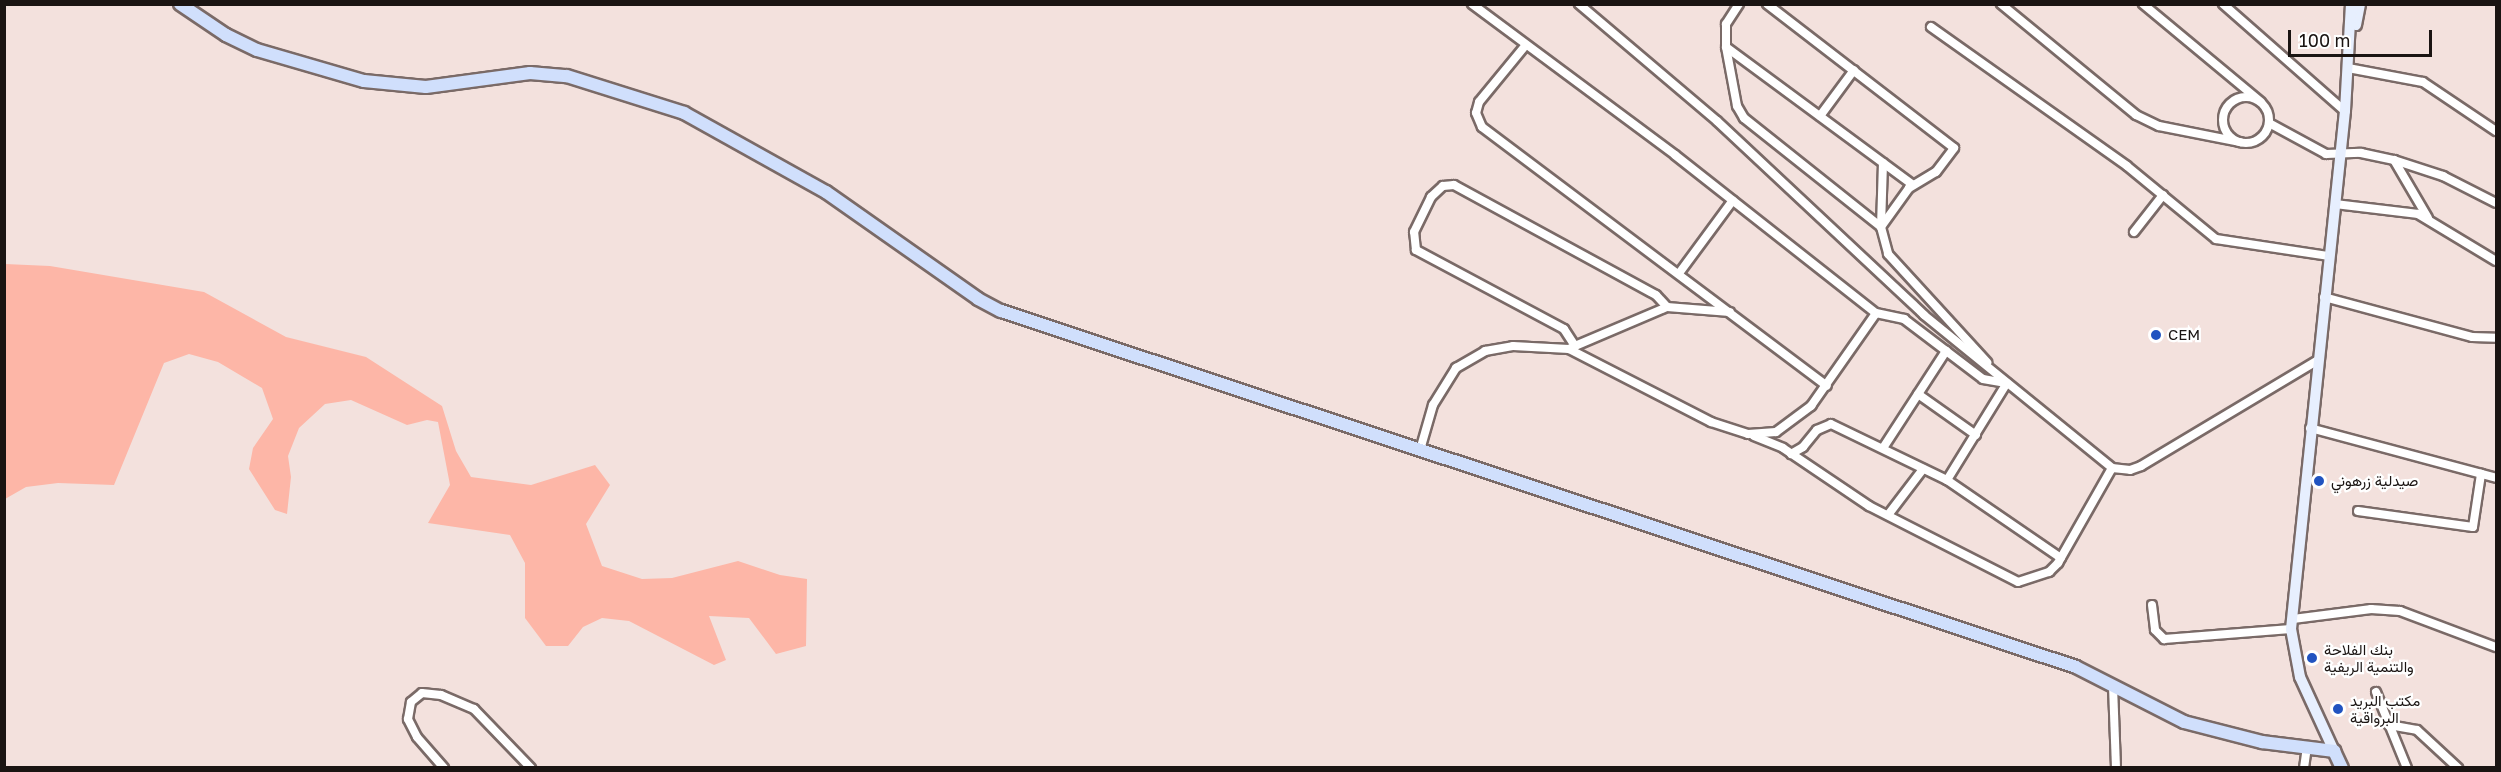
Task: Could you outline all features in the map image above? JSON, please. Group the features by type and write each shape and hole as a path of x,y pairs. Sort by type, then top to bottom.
{"main road":[{"path":"180,4 257,50 364,81 426,87 530,74 567,76 684,113 826,192 978,299 1001,311 2076,667 2184,722 2262,742 2334,751"},
{"path":"2342,768 2300,676 2292,624 2310,428 2345,111 2352,4"},
{"path":"2348,64 2360,4"}],"street":[{"path":"1472,4 1733,200 1876,313 1904,319 1983,379 2007,383"},
{"path":"1579,4 1717,121 1924,315 2112,468 2130,470 2141,466 2318,360"},
{"path":"1739,4 1726,24 1726,47 1737,106 1744,118 1881,227"},
{"path":"1767,4 1954,148 1931,177 1914,185 1881,227"},
{"path":"2001,4 2136,115 2159,126 2240,142 2256,141 2269,123"},
{"path":"2143,4 2260,102 2269,123 2326,154 2340,151 2394,160 2443,176 2496,203"},
{"path":"2223,4 2345,111"},
{"path":"1931,27 2163,195 2222,241 2328,256"},
{"path":"1525,46 1479,102 1476,113 1482,127 1680,272 1827,386"},
{"path":"1726,47 1914,185"},
{"path":"2348,64 2422,82 2496,131"},
{"path":"1820,116 1854,70"},
{"path":"2240,142 2226,131 2226,108 2238,98 2260,102"},
{"path":"2394,160 2428,218"},
{"path":"1883,163 1881,227 1888,254 2007,383"},
{"path":"1667,307 1656,295 1454,185 1443,186 1431,197 1414,232 1416,250 1564,329 1572,347 1711,422 1748,434 1791,454 1888,515 2012,581 2049,572 2061,558 2112,468"},
{"path":"2134,232 2163,195"},
{"path":"1680,272 1733,200"},
{"path":"2335,204 2405,211 2428,218 2496,261"},
{"path":"2324,297 2472,337 2496,338"},
{"path":"1420,450 1438,395 1469,358 1498,347 1572,347 1667,307 1730,312"},
{"path":"1748,434 1776,432 1791,425 1827,386 1876,313"},
{"path":"1883,448 1946,351"},
{"path":"1947,480 2007,383"},
{"path":"1918,394 1976,435"},
{"path":"1791,454 1803,447 1817,430 1831,424 1947,480 2061,558"},
{"path":"2310,428 2496,478"},
{"path":"1888,515 1923,469"},
{"path":"2358,511 2474,527 2481,474"},
{"path":"2152,605 2155,630 2164,639 2292,624 2371,609 2400,611 2496,647"},
{"path":"2113,686 2116,768"},
{"path":"2376,692 2407,768"},
{"path":"444,768 417,737 408,719 411,702 422,693 441,695 474,709 531,768"},
{"path":"2389,724 2417,730 2458,768"},
{"path":"2304,768 2307,747"}],"shaded area":[{"path":"5,264 50,266 204,292 286,337 366,357 442,406 456,451 471,477 531,485 595,465 610,485 586,524 602,566 642,579 672,578 738,561 780,575 807,579 806,646 776,654 749,618 709,616 726,660 714,665 629,621 602,618 583,627 568,646 546,646 525,618 525,563 510,535 428,523 450,485 438,422 427,420 407,425 351,400 325,404 299,428 288,456 291,477 287,514 275,510 249,469 253,448 273,419 262,388 218,362 189,354 164,363 114,485 58,483 26,487 5,499"}],"place":[{"name":"CEM","path":"2156,335"},
{"name":"صيدلية زرهوني","path":"2319,481"},
{"name":"بنك الفلاحة والتنمية الريفية","path":"2312,658"},
{"name":"مكتب البريد البرواقية","path":"2338,709"}]}
